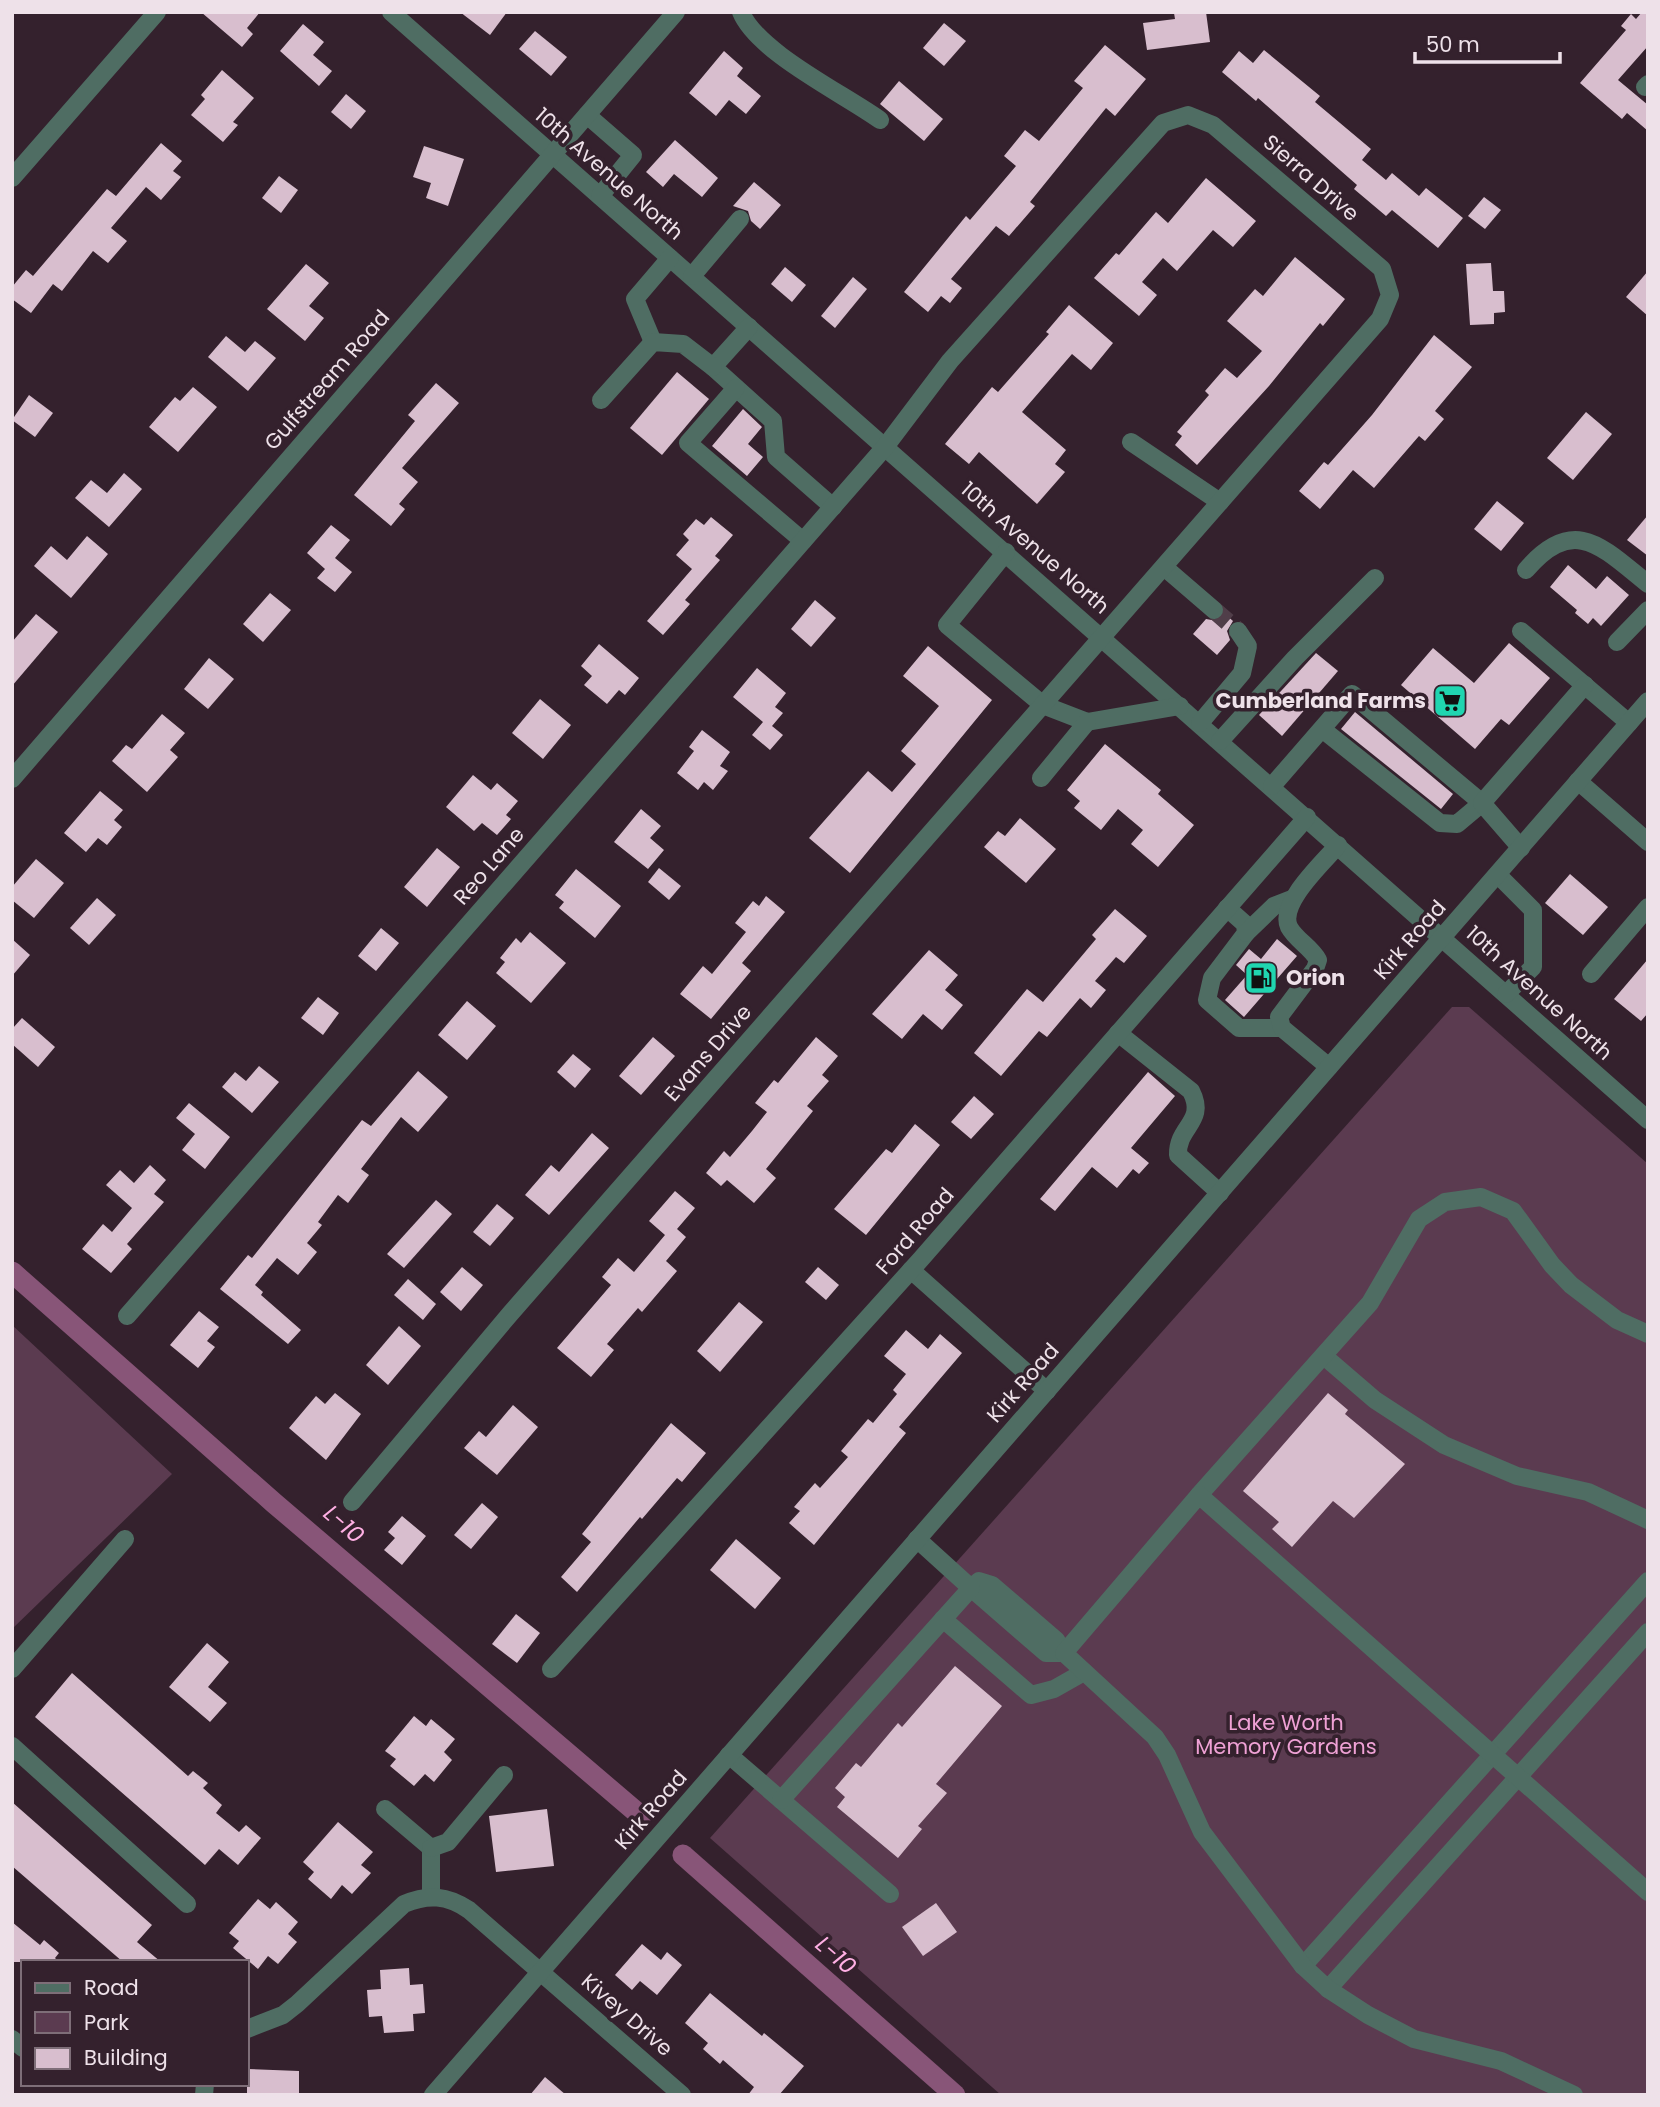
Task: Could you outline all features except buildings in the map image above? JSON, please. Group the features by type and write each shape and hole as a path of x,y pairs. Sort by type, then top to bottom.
{"street":[{"path":"12,178 157,12"},
{"name":"10th Avenue North","path":"391,12 1648,1120"},
{"name":"Gulfstream Road","path":"12,779 676,12"},
{"path":"741,12 754,33 775,50 880,120"},
{"path":"587,115 633,155 600,196"},
{"name":"Sierra Drive","path":"885,447 950,361 1163,123 1188,115 1213,125 1382,270 1390,295 1380,319 1102,637"},
{"path":"692,276 740,219"},
{"path":"653,342 635,299 670,258"},
{"path":"713,367 749,327"},
{"path":"653,342 683,344 773,421 776,457 833,507"},
{"path":"601,401 653,342"},
{"path":"736,388 688,443 803,541"},
{"path":"1131,442 1220,502"},
{"name":"Reo Lane","path":"127,1316 885,447"},
{"path":"1526,570 1545,550 1568,539 1578,538 1603,548 1648,584"},
{"path":"1006,552 947,625 1043,705 1087,722 1180,706"},
{"path":"1164,567 1213,610"},
{"path":"1220,741 1295,658 1375,578"},
{"path":"1617,642 1648,610"},
{"path":"1200,723 1242,673 1248,646 1238,631"},
{"path":"1521,631 1629,723"},
{"name":"Evans Drive","path":"352,1502 510,1314 1102,637"},
{"path":"1322,729 1440,823 1457,824 1482,803 1585,685"},
{"path":"1272,786 1352,694 1482,803 1521,848"},
{"name":"Kirk Road","path":"433,2095 1648,702"},
{"path":"1041,778 1087,722"},
{"path":"1578,781 1648,842"},
{"name":"Ford Road","path":"551,1669 911,1270 1307,817"},
{"path":"1282,1028 1239,1028 1206,1000 1212,978 1246,933 1274,906 1292,899 1338,845"},
{"path":"1499,876 1533,910 1533,967 1506,993"},
{"path":"1292,899 1287,923 1318,960 1279,1017 1282,1028 1329,1067"},
{"path":"1591,974 1648,907"},
{"path":"1227,908 1245,924 1246,933"},
{"path":"1118,1033 1191,1091 1198,1104 1196,1116 1178,1141 1178,1155 1220,1192"},
{"path":"1064,1653 1199,1494 1325,1357 1378,1292 1419,1219 1445,1202 1481,1197 1513,1211 1571,1285 1617,1320 1648,1334"},
{"path":"911,1270 1046,1391"},
{"path":"1325,1357 1375,1400 1444,1445 1517,1476 1588,1492 1648,1520"},
{"path":"1199,1494 1648,1892"},
{"path":"12,1669 125,1539"},
{"path":"917,1539 971,1588"},
{"path":"781,1800 971,1588 979,1581 992,1585 1056,1640 1064,1653 1155,1737 1167,1755 1202,1832 1303,1966 1328,1989 1368,2015 1414,2039 1501,2061 1574,2095"},
{"path":"1303,1966 1648,1581"},
{"path":"943,1619 1031,1695 1054,1689 1084,1672"},
{"path":"1328,1989 1648,1632"},
{"path":"12,1746 187,1903"},
{"path":"729,1755 890,1894"},
{"path":"431,1848 448,1842 504,1775"},
{"path":"248,2029 283,2015 404,1904 431,1896 431,1848 385,1809"},
{"name":"Kivey Drive","path":"431,1896 445,1898 469,1910 682,2095"}],"green space":[{"name":"Lake Worth Memory Gardens","path":"1452,1007 1469,1007 1648,1164 1648,2095 1001,2095 710,1838"},
{"path":"12,1325 172,1474 12,1629"}],"waterway":[{"name":"L-10","path":"12,1272 274,1503 641,1816"},
{"name":"L-10","path":"683,1855 955,2095"}],"tunnel":[{"path":"1214,610 1238,631"}],"place":[{"name":"Cumberland Farms","path":"1450,701"},
{"name":"Orion","path":"1261,978"}]}
